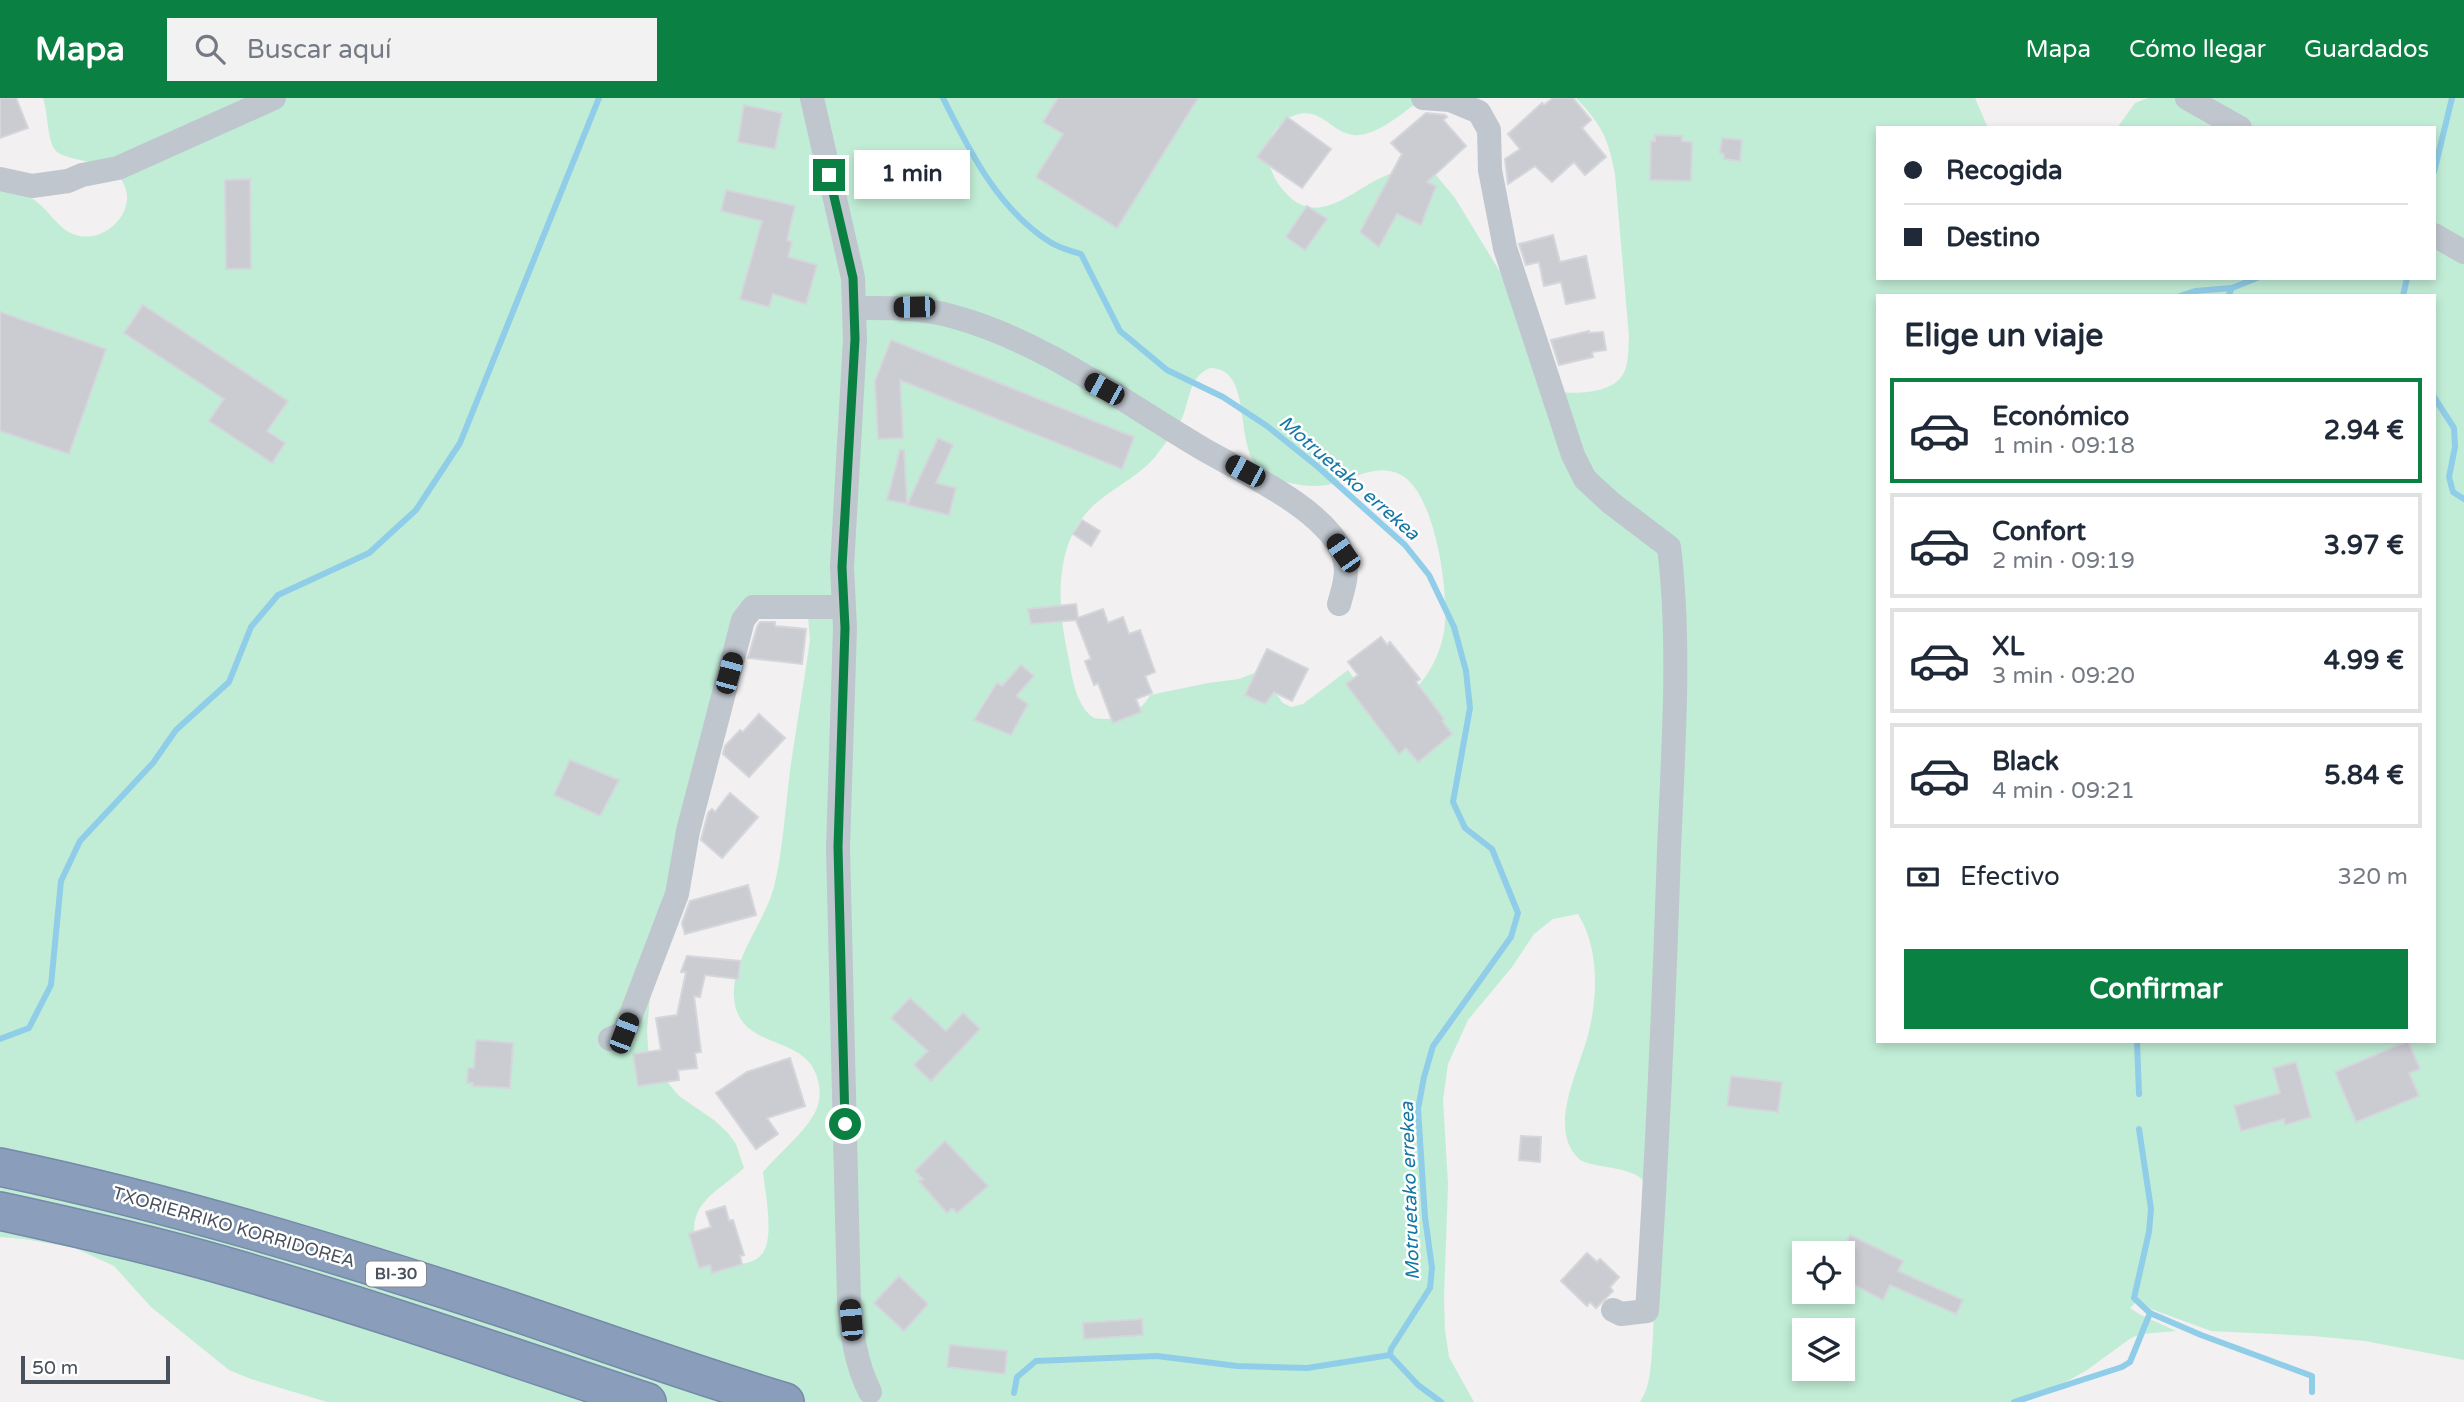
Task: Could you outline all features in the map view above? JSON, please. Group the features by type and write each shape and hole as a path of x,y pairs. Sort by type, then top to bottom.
{"highway":[{"name":"TXORIERRIKO KORRIDOREA","path":"0,1167 246,1227 430,1284 785,1402"},
{"name":"BI-30","path":"0,1211 222,1265 365,1308 647,1402"}],"street":[{"path":"0,179 32,186 68,181 82,175 118,168 274,98"},
{"path":"812,98 853,278 855,308 842,567 844,607 838,847 849,1300 853,1340 860,1371 870,1392"},
{"path":"1423,98 1450,100 1479,112 1489,130 1490,170 1506,248 1573,455 1585,480 1669,547 1673,574 1675,708 1659,1126 1647,1311 1620,1314 1613,1310"},
{"path":"2187,98 2236,126"},
{"path":"2436,236 2464,252"},
{"path":"855,308 914,307 954,316 992,329 1036,350 1204,449 1266,482 1325,527 1343,553 1346,580 1339,604"},
{"path":"610,1039 624,1033 677,894 688,831 743,620 752,607 844,607"}],"green space":[{"path":"43,98 1424,98 1385,126 1359,135 1340,131 1308,113 1285,120 1269,142 1268,158 1273,175 1283,190 1298,203 1312,208 1342,200 1387,175 1406,171 1435,174 1455,198 1511,290 1560,392 1577,393 1606,388 1621,378 1627,362 1629,337 1615,174 1603,133 1576,98 1975,98 1987,126 1876,126 1876,280 2436,280 2436,126 2118,126 2135,103 2148,98 2464,98 2464,1360 2365,1341 2211,1331 2151,1309 2138,1300 2130,1308 2176,1331 2141,1334 2131,1338 2087,1370 2043,1395 2024,1402 1640,1402 1649,1380 1652,1356 1654,1245 1649,1196 1645,1183 1633,1174 1580,1160 1570,1147 1566,1132 1568,1097 1589,1031 1595,987 1590,941 1578,914 1553,919 1534,934 1512,967 1468,1020 1448,1064 1443,1100 1448,1184 1445,1330 1449,1357 1474,1402 327,1402 229,1370 151,1307 114,1266 75,1248 0,1237 0,188 31,198 69,232 88,236 111,228 125,209 127,198 125,187 111,170 67,157 52,145","holes":["1210,368 1224,371 1233,381 1238,394 1252,459 1269,475 1286,482 1314,486 1332,484 1382,470 1399,474 1412,484 1431,522 1438,546 1445,595 1442,640 1435,660 1419,685 1425,708 1370,701 1348,670 1303,704 1291,707 1283,703 1259,671 1239,679 1150,695 1140,708 1118,718 1094,718 1082,706 1073,681 1062,619 1061,580 1069,543 1088,511 1143,469 1158,453 1180,422 1197,378","757,611 808,617 810,640 777,873 769,901 738,969 734,997 739,1015 748,1028 790,1049 814,1068 819,1098 808,1124 763,1172 769,1226 766,1247 762,1254 752,1261 731,1265 696,1240 694,1227 700,1207 744,1168 736,1144 728,1133 679,1096 649,1060 647,1031 651,983"]}],"building":[{"path":"0,98 16,98 28,128 0,138"},
{"path":"1058,98 1198,98 1117,228 1036,177 1063,134 1043,122"},
{"path":"1553,98 1573,98 1591,120 1582,128 1606,157 1585,175 1574,162 1552,182 1535,166 1508,184 1505,159 1520,149 1508,134 1542,103 1544,105"},
{"path":"744,105 782,113 775,149 738,142"},
{"path":"1426,113 1445,115 1447,117 1443,120 1466,146 1427,182 1436,186 1421,225 1397,214 1379,247 1360,232 1402,154 1391,143"},
{"path":"1287,117 1331,149 1302,188 1257,157"},
{"path":"1655,135 1682,136 1682,141 1692,142 1691,181 1650,180 1651,141 1655,141"},
{"path":"1722,138 1742,140 1740,161 1724,159 1724,154 1720,153"},
{"path":"250,179 251,269 226,269 225,180"},
{"path":"726,190 795,206 787,240 792,242 788,257 817,265 806,304 773,294 769,307 740,299 762,221 721,211"},
{"path":"1307,206 1327,219 1305,250 1286,237"},
{"path":"1553,235 1560,262 1586,256 1595,298 1566,304 1561,282 1544,286 1539,262 1526,265 1519,244"},
{"path":"143,305 288,401 267,431 285,443 272,463 209,421 224,399 124,333"},
{"path":"0,312 106,349 69,454 0,431"},
{"path":"1589,331 1603,332 1606,350 1592,352 1593,357 1559,365 1551,340"},
{"path":"891,340 1134,437 1122,469 900,380 903,438 878,439 875,381"},
{"path":"938,438 953,445 936,483 956,488 949,515 907,505"},
{"path":"900,450 904,450 907,504 887,500"},
{"path":"1082,520 1100,531 1091,546 1073,534"},
{"path":"1076,604 1078,618 1103,609 1108,623 1123,617 1129,634 1140,630 1155,672 1145,676 1152,693 1136,699 1141,712 1113,723 1098,683 1094,685 1085,661 1091,659 1076,620 1031,624 1028,609"},
{"path":"760,622 775,622 775,626 806,629 802,664 748,658"},
{"path":"1381,637 1387,645 1390,642 1420,679 1416,682 1452,734 1418,762 1406,748 1399,754 1346,684 1358,675 1348,662"},
{"path":"1267,649 1308,669 1292,701 1274,692 1265,704 1245,695"},
{"path":"1021,665 1034,676 1016,696 1028,704 1011,735 974,720 997,683 1002,686"},
{"path":"759,714 785,738 749,777 723,754 725,746 740,730 743,732"},
{"path":"570,760 619,780 600,816 554,795"},
{"path":"730,793 758,817 722,858 701,840 708,813 712,809 715,812"},
{"path":"748,885 756,915 685,934 682,923 690,901"},
{"path":"687,956 740,961 738,979 705,975 700,997 694,996 701,1052 695,1053 697,1068 678,1070 679,1080 638,1086 633,1054 661,1050 656,1018 677,1015 686,972 681,972"},
{"path":"910,998 946,1031 963,1013 980,1029 931,1081 914,1065 928,1051 891,1018"},
{"path":"476,1040 513,1043 510,1088 472,1086 473,1083 467,1083 468,1068 474,1068"},
{"path":"2409,1043 2420,1069 2409,1073 2419,1096 2356,1122 2335,1072"},
{"path":"790,1058 805,1106 767,1118 778,1134 756,1149 716,1093 747,1072"},
{"path":"2296,1062 2311,1117 2285,1125 2284,1119 2241,1131 2234,1106 2280,1093 2273,1068"},
{"path":"1731,1076 1782,1082 1778,1112 1727,1106"},
{"path":"1521,1136 1541,1137 1540,1162 1519,1160"},
{"path":"945,1141 988,1186 957,1213 952,1208 947,1213 919,1181 923,1179 915,1171"},
{"path":"725,1206 729,1221 733,1220 744,1255 740,1256 742,1264 712,1273 710,1265 699,1268 689,1234 711,1227 706,1212"},
{"path":"1850,1235 1903,1261 1898,1271 1963,1300 1956,1314 1890,1285 1883,1300 1855,1285 1855,1241 1847,1241"},
{"path":"1587,1253 1597,1262 1600,1259 1619,1277 1610,1287 1613,1291 1596,1308 1590,1302 1587,1306 1561,1281"},
{"path":"899,1276 928,1304 904,1331 874,1303"},
{"path":"1142,1319 1143,1335 1084,1339 1083,1323"},
{"path":"950,1345 1007,1351 1005,1374 947,1367"}],"waterway":[{"path":"0,1039 29,1028 51,985 61,881 80,841 153,763 176,730 229,682 251,627 278,595 369,553 416,510 460,443 599,98"},
{"name":"Motruetako errekea","path":"943,98 975,159 1015,213 1050,242 1081,254 1120,331 1167,370 1223,397 1267,426 1318,467 1405,545 1429,575 1454,627 1466,671 1470,708 1453,802 1465,828 1492,849 1518,913 1511,937 1433,1046 1424,1077 1418,1109 1425,1217 1432,1268 1430,1288 1391,1349 1390,1355 1307,1368 1237,1366 1157,1356 1036,1361 1017,1377 1014,1393"},
{"path":"2436,164 2452,98"},
{"path":"2229,294 2232,288 2252,280"},
{"path":"2403,294 2407,280"},
{"path":"2186,294 2232,288"},
{"path":"2436,400 2454,428 2455,447 2449,477 2453,492 2464,499"},
{"path":"2137,1043 2139,1094"},
{"path":"2014,1402 2122,1367 2130,1362 2150,1313 2134,1298 2149,1232 2151,1209 2139,1129"},
{"path":"2150,1313 2312,1376 2312,1392"},
{"path":"1390,1355 1418,1385 1441,1402"}],"route":[{"path":"829,175 853,278 855,339 842,567 845,628 838,847 845,1124"}]}
